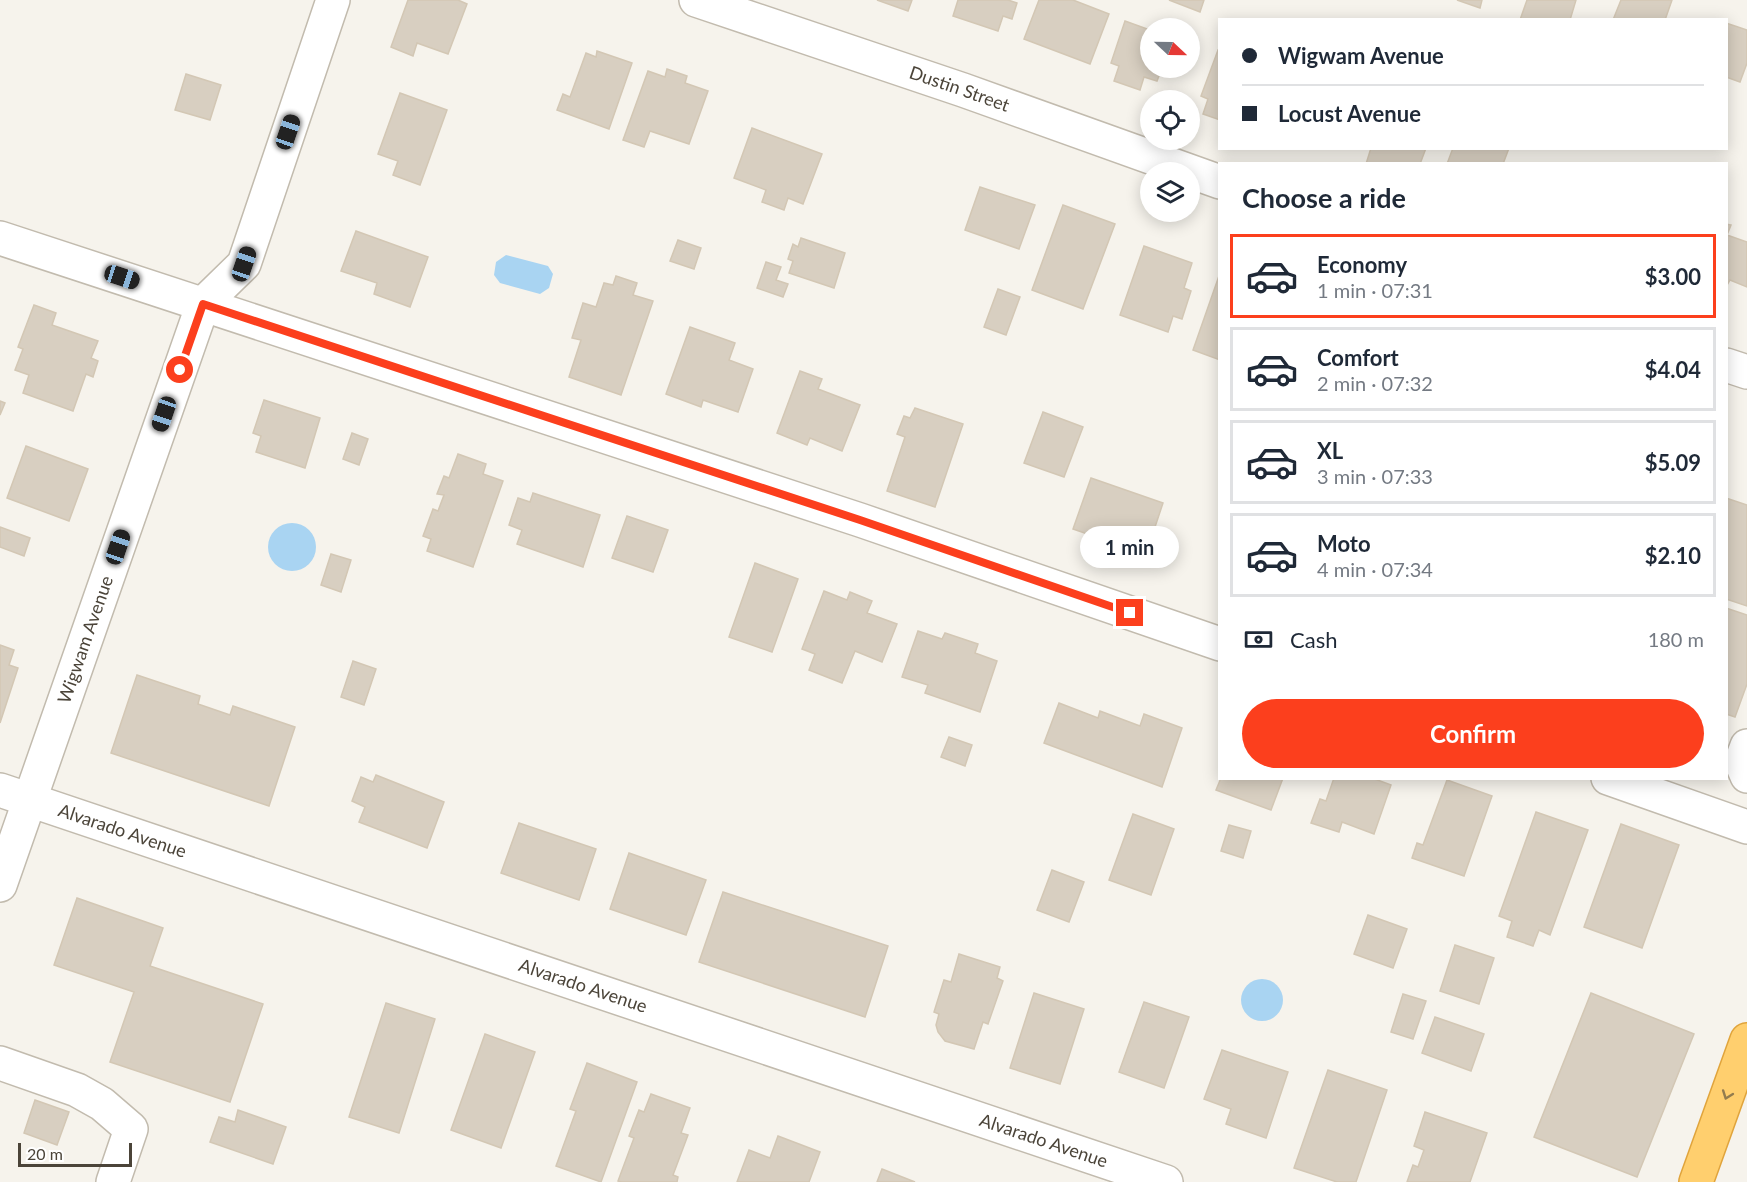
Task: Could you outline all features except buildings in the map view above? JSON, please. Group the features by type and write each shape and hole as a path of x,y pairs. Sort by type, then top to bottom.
{"highway":[{"path":"1696,1182 1747,1040"}],"street":[{"name":"Wigwam Avenue","path":"0,885 14,796 203,304 244,264 333,0"},
{"name":"Dustin Street","path":"696,0 963,90 1218,181"},
{"path":"0,238 860,520 1218,643"},
{"path":"1728,366 1747,372"},
{"path":"1747,746 1741,762 1747,776"},
{"path":"1615,780 1745,820"},
{"name":"Alvarado Avenue","path":"14,796 1166,1182"},
{"path":"0,1063 77,1090 102,1104 131,1129 113,1182"}],"water":[{"path":"506,255 548,266 553,274 549,288 540,294 500,283 494,275 496,262"},
{"path":"292,523 309,530 316,547 309,564 292,571 275,564 268,547 275,530"},
{"path":"1262,979 1270,980 1277,985 1282,992 1282,1008 1277,1015 1270,1020 1262,1021 1254,1020 1247,1015 1242,1008 1241,1000 1242,992 1247,985 1254,980"}],"route":[{"path":"180,370 203,304 860,520 1130,613"}]}
